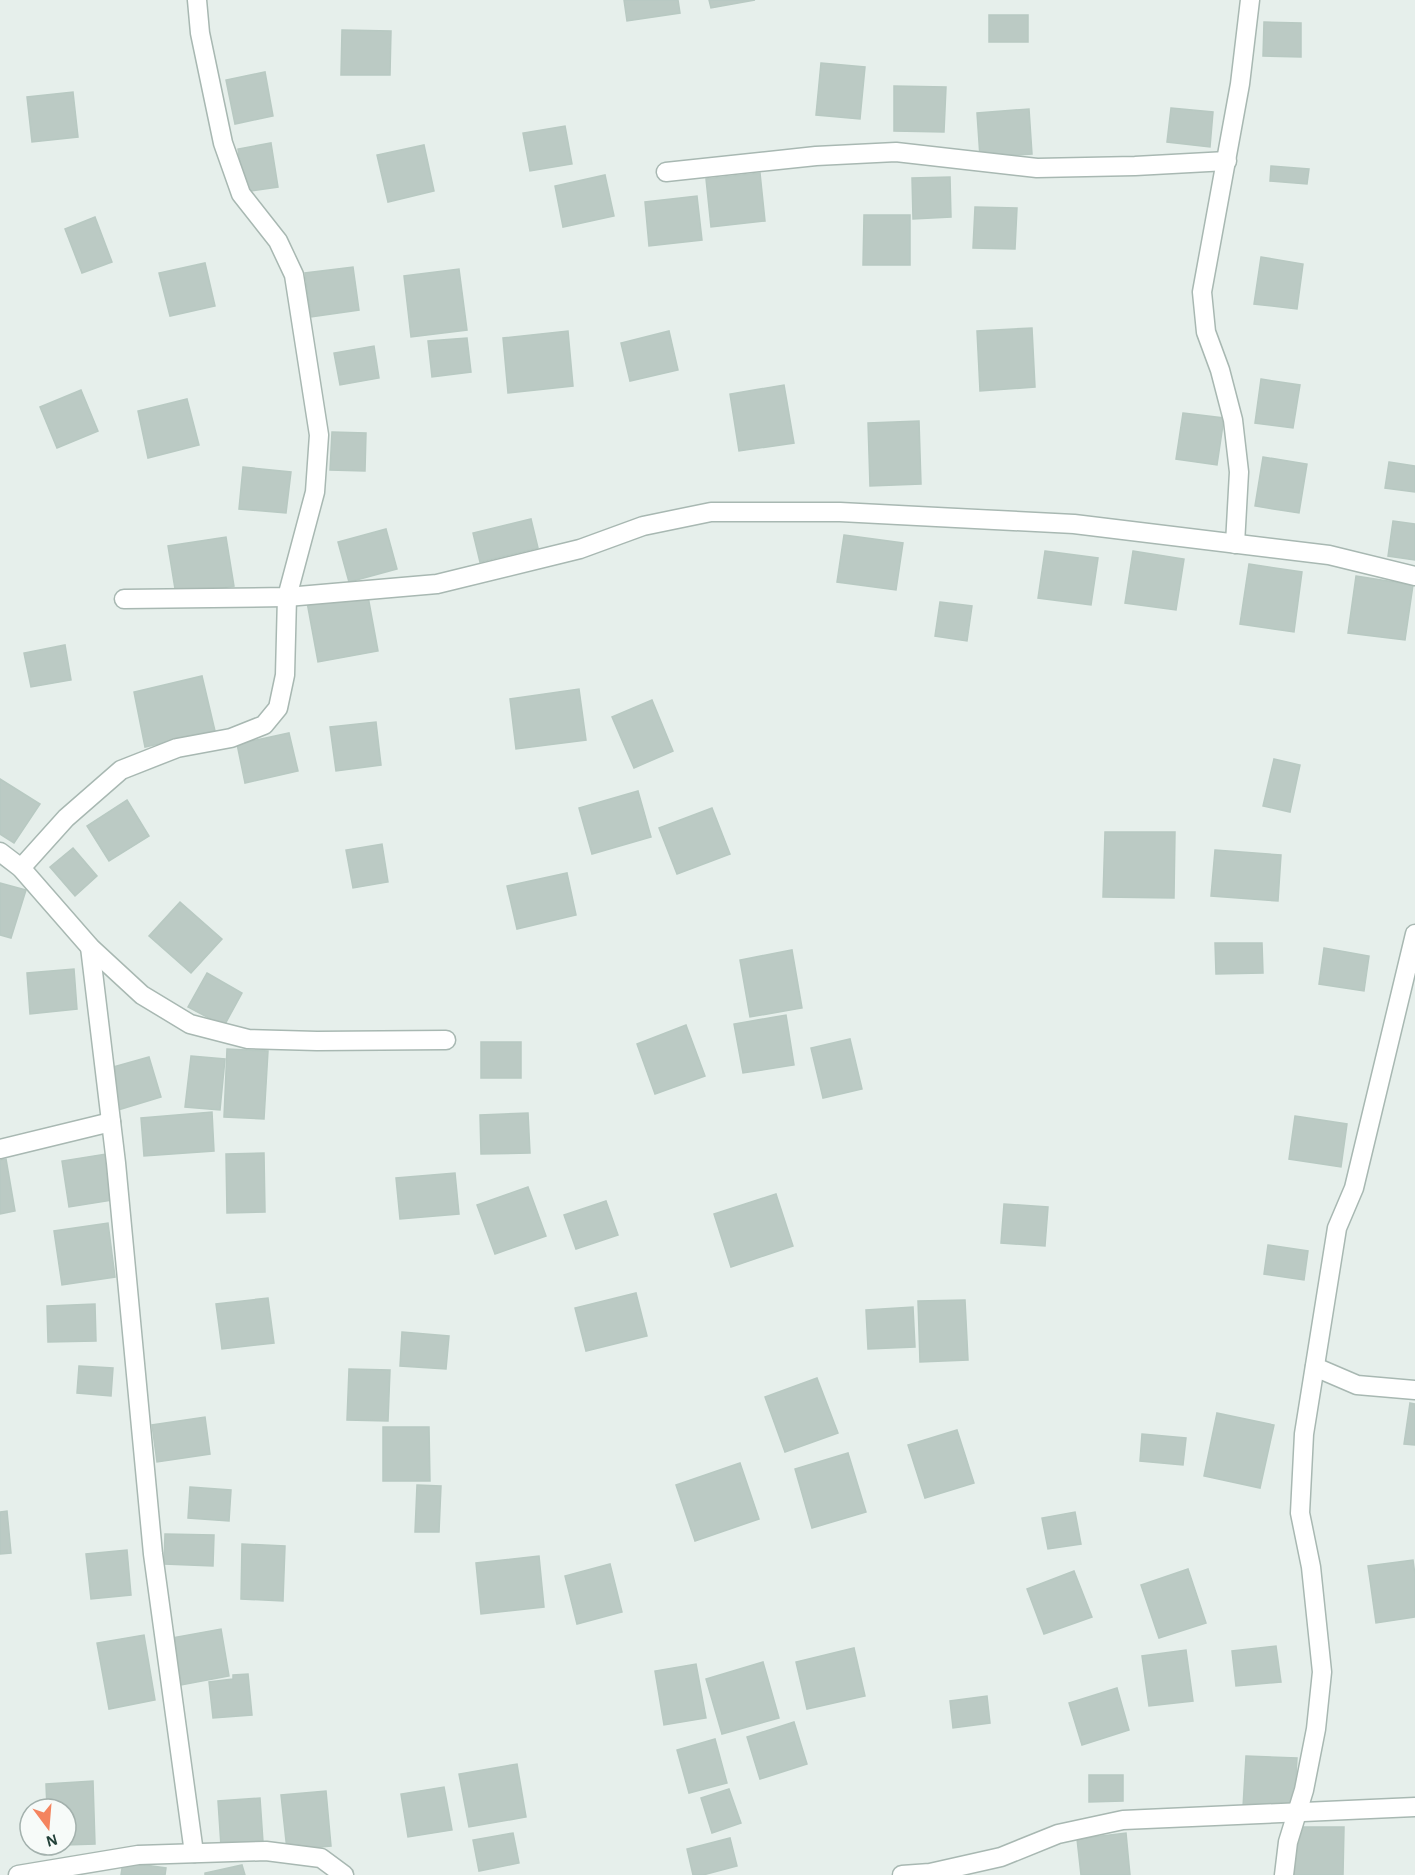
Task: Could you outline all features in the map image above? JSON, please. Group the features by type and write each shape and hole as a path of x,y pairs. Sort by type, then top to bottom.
{"street":[{"path":"21,868 66,818 120,770 177,748 231,738 264,725 278,708 285,675 287,597 315,492 319,435 294,275 278,241 241,194 223,143 200,33 197,0"},
{"path":"1235,544 1239,472 1233,420 1220,370 1206,332 1202,292 1240,84 1250,0"},
{"path":"666,172 816,156 896,152 1037,168 1227,161"},
{"path":"124,599 287,597 437,584 580,549 643,526 711,512 840,512 1062,524 1329,555 1415,576"},
{"path":"0,852 21,868 90,947 142,995 190,1024 248,1039 446,1040"},
{"path":"1284,1875 1288,1842 1304,1790 1316,1729 1322,1672 1311,1567 1300,1513 1304,1434 1337,1228 1354,1188 1414,944"},
{"path":"90,947 111,1122 153,1554 194,1853"},
{"path":"0,1149 111,1122"},
{"path":"1315,1367 1357,1385 1415,1390"},
{"path":"902,1875 930,1873 1001,1857 1058,1834 1123,1820 1415,1807"},
{"path":"18,1875 138,1855 266,1851 321,1858 344,1875"}],"building":[{"path":"624,0 678,0 680,13 627,21"},
{"path":"709,0 755,0 711,8"},
{"path":"989,15 1028,15 1028,42 989,42"},
{"path":"1264,22 1301,23 1301,57 1263,56"},
{"path":"342,30 391,31 390,75 341,75"},
{"path":"821,63 865,67 860,119 816,115"},
{"path":"265,72 273,116 235,124 226,80"},
{"path":"894,86 946,87 944,132 894,131"},
{"path":"73,92 78,137 32,142 27,97"},
{"path":"1171,108 1213,112 1210,147 1167,142"},
{"path":"1029,109 1032,154 980,157 977,113"},
{"path":"565,126 572,164 530,171 523,133"},
{"path":"271,143 278,187 244,192 238,149"},
{"path":"424,145 434,191 388,202 377,155"},
{"path":"1271,166 1309,169 1307,184 1270,181"},
{"path":"760,173 765,221 711,227 706,179"},
{"path":"605,175 614,216 563,227 555,186"},
{"path":"950,177 951,217 913,219 912,178"},
{"path":"697,196 702,240 649,246 645,202"},
{"path":"975,207 1017,208 1015,249 973,248"},
{"path":"864,215 910,215 910,265 863,265"},
{"path":"95,217 112,262 82,273 65,229"},
{"path":"1261,257 1303,264 1297,309 1254,304"},
{"path":"205,263 215,306 170,316 159,273"},
{"path":"353,267 359,310 311,317 305,273"},
{"path":"459,269 467,330 411,337 404,276"},
{"path":"1032,328 1035,387 980,391 977,331"},
{"path":"568,331 573,386 508,393 503,338"},
{"path":"669,331 678,370 630,381 621,343"},
{"path":"467,338 471,372 432,377 428,341"},
{"path":"374,346 379,378 340,385 334,353"},
{"path":"1261,379 1300,385 1293,428 1255,423"},
{"path":"784,385 794,443 739,451 730,394"},
{"path":"81,390 98,431 57,448 40,407"},
{"path":"187,399 199,445 148,458 138,411"},
{"path":"1183,413 1224,418 1217,465 1176,459"},
{"path":"919,421 921,484 870,486 868,423"},
{"path":"332,432 366,433 365,471 330,470"},
{"path":"1263,457 1307,464 1299,513 1255,506"},
{"path":"1389,462 1415,466 1415,492 1385,488"},
{"path":"243,467 291,472 286,513 239,509"},
{"path":"531,519 538,548 480,562 473,533"},
{"path":"1393,521 1415,524 1415,560 1388,556"},
{"path":"386,529 397,569 349,582 338,542"},
{"path":"844,535 903,543 896,590 837,582"},
{"path":"226,537 234,586 176,595 168,546"},
{"path":"1045,551 1098,558 1091,605 1038,598"},
{"path":"1133,551 1184,559 1176,610 1125,603"},
{"path":"1249,564 1302,572 1294,632 1240,624"},
{"path":"1356,576 1413,585 1405,640 1348,633"},
{"path":"367,591 378,651 318,662 307,602"},
{"path":"940,602 972,606 967,641 935,636"},
{"path":"65,645 71,680 31,687 24,653"},
{"path":"202,676 215,731 145,747 134,692"},
{"path":"579,689 586,740 516,749 510,699"},
{"path":"652,700 673,751 634,768 612,717"},
{"path":"376,722 381,765 336,771 330,727"},
{"path":"289,733 298,771 245,783 237,744"},
{"path":"1274,759 1300,765 1290,812 1263,806"},
{"path":"0,779 40,804 14,843 0,834"},
{"path":"638,791 651,837 592,854 579,808"},
{"path":"127,800 149,836 109,861 87,826"},
{"path":"712,808 730,854 677,874 659,828"},
{"path":"1105,832 1175,832 1174,898 1103,897"},
{"path":"382,844 388,882 353,888 346,850"},
{"path":"73,848 97,876 75,896 50,867"},
{"path":"1215,850 1281,855 1278,901 1211,896"},
{"path":"567,873 576,915 517,929 507,886"},
{"path":"0,883 26,890 11,938 0,935"},
{"path":"180,902 222,939 191,973 149,936"},
{"path":"1215,943 1262,943 1263,973 1216,974"},
{"path":"1324,948 1369,956 1364,991 1319,984"},
{"path":"792,950 802,1008 750,1017 740,960"},
{"path":"74,969 77,1009 30,1014 27,973"},
{"path":"207,973 242,993 224,1026 188,1007"},
{"path":"786,1015 794,1065 743,1073 734,1024"},
{"path":"686,1025 705,1076 655,1094 637,1044"},
{"path":"850,1039 862,1089 823,1098 811,1048"},
{"path":"481,1042 521,1042 521,1078 481,1078"},
{"path":"227,1049 268,1051 264,1119 224,1117"},
{"path":"191,1056 225,1059 220,1110 185,1107"},
{"path":"149,1057 161,1097 118,1110 106,1069"},
{"path":"212,1112 214,1151 144,1156 141,1118"},
{"path":"528,1113 530,1153 481,1154 480,1115"},
{"path":"1295,1116 1347,1124 1341,1167 1289,1159"},
{"path":"264,1153 265,1212 227,1213 226,1154"},
{"path":"106,1154 113,1200 69,1207 62,1161"},
{"path":"6,1159 15,1211 0,1214 0,1160"},
{"path":"455,1173 459,1214 400,1219 396,1178"},
{"path":"528,1187 546,1236 495,1254 477,1205"},
{"path":"776,1194 793,1246 731,1267 714,1214"},
{"path":"606,1201 618,1235 576,1249 564,1215"},
{"path":"1004,1204 1048,1207 1045,1246 1001,1243"},
{"path":"108,1223 115,1277 62,1285 54,1231"},
{"path":"1268,1245 1308,1251 1304,1280 1264,1274"},
{"path":"636,1293 647,1336 586,1351 575,1308"},
{"path":"268,1298 274,1343 222,1349 216,1304"},
{"path":"965,1300 968,1360 920,1362 918,1301"},
{"path":"95,1304 96,1341 48,1342 47,1306"},
{"path":"913,1307 915,1347 868,1349 866,1310"},
{"path":"402,1332 449,1336 446,1369 400,1366"},
{"path":"79,1366 113,1368 111,1396 77,1393"},
{"path":"349,1369 390,1370 388,1421 347,1420"},
{"path":"817,1378 838,1433 785,1452 765,1397"},
{"path":"1410,1403 1415,1404 1415,1445 1404,1444"},
{"path":"1217,1413 1274,1425 1260,1488 1204,1476"},
{"path":"205,1417 210,1454 157,1462 152,1425"},
{"path":"383,1427 429,1427 430,1481 383,1481"},
{"path":"957,1430 974,1483 925,1498 908,1445"},
{"path":"1142,1434 1186,1438 1183,1465 1140,1461"},
{"path":"848,1453 866,1512 812,1528 795,1469"},
{"path":"740,1463 759,1519 695,1541 676,1485"},
{"path":"417,1485 441,1486 439,1532 415,1532"},
{"path":"190,1487 231,1490 229,1521 188,1518"},
{"path":"7,1511 11,1553 0,1554 0,1512"},
{"path":"1075,1512 1081,1544 1048,1549 1042,1518"},
{"path":"165,1534 214,1535 213,1566 164,1564"},
{"path":"242,1544 285,1546 283,1601 241,1599"},
{"path":"127,1550 131,1595 91,1599 86,1554"},
{"path":"539,1556 544,1607 481,1614 476,1563"},
{"path":"1413,1560 1415,1617 1376,1623 1368,1566"},
{"path":"610,1564 622,1612 577,1624 565,1576"},
{"path":"1188,1569 1206,1623 1159,1638 1141,1585"},
{"path":"1074,1571 1092,1617 1044,1634 1027,1589"},
{"path":"221,1629 229,1676 176,1686 166,1639"},
{"path":"144,1635 155,1700 109,1709 97,1643"},
{"path":"1276,1646 1281,1682 1236,1686 1232,1651"},
{"path":"854,1648 865,1696 807,1709 796,1662"},
{"path":"1186,1650 1193,1701 1149,1706 1142,1656"},
{"path":"763,1662 779,1718 722,1734 706,1679"},
{"path":"696,1664 706,1718 664,1725 655,1671"},
{"path":"248,1674 252,1715 213,1718 209,1682 233,1679 233,1675"},
{"path":"1117,1688 1129,1730 1082,1745 1069,1703"},
{"path":"987,1696 990,1723 953,1728 950,1701"},
{"path":"794,1722 807,1764 760,1779 747,1737"},
{"path":"715,1739 727,1783 689,1793 677,1750"},
{"path":"1246,1756 1297,1758 1294,1809 1243,1807"},
{"path":"517,1764 526,1817 469,1827 459,1774"},
{"path":"1089,1775 1123,1775 1123,1801 1089,1802"},
{"path":"93,1781 95,1844 78,1845 78,1797 47,1797 46,1784"},
{"path":"444,1787 452,1830 408,1837 401,1794"},
{"path":"729,1789 741,1823 712,1833 701,1798"},
{"path":"326,1791 331,1846 287,1850 281,1795"},
{"path":"260,1798 263,1842 221,1846 218,1801"},
{"path":"1295,1827 1344,1827 1343,1875 1294,1875"},
{"path":"513,1833 519,1863 479,1871 473,1840"},
{"path":"1126,1833 1130,1875 1081,1875 1077,1839"},
{"path":"730,1838 737,1866 703,1875 693,1875 687,1849"},
{"path":"123,1862 166,1868 165,1875 121,1875"},
{"path":"242,1865 245,1875 205,1875 205,1873"}]}
